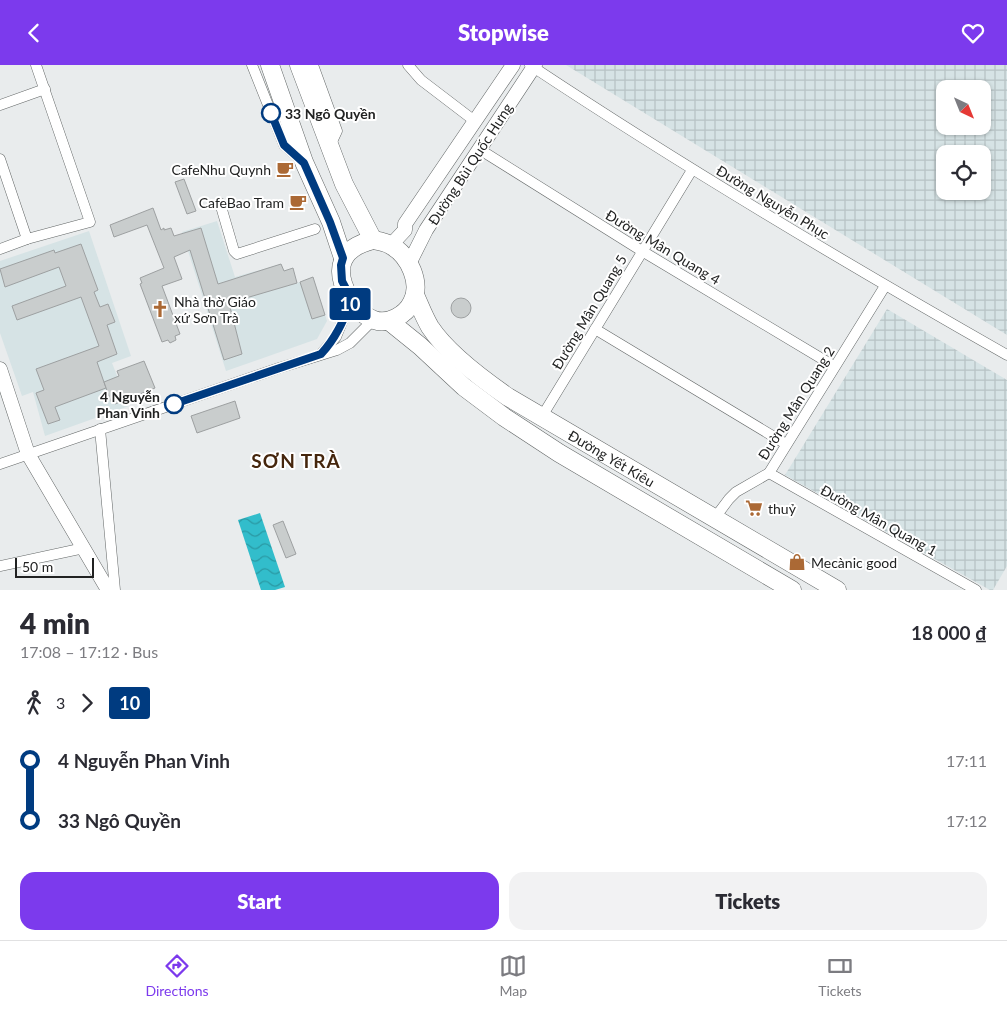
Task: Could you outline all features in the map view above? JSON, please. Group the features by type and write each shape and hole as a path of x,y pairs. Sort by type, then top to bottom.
{"highway":[{"path":"270,65 304,163 330,222 343,258"},
{"path":"299,65 344,185 373,240"},
{"path":"373,240 391,245 409,264 415,283 415,295 406,312 381,321 366,316 352,300 345,290 340,274 343,258 350,249 373,240"},
{"name":"Đường Yết Kiêu","path":"415,295 431,328 444,344 475,373 508,397 837,590"},
{"name":"Đường Yết Kiêu","path":"381,321 420,346 464,387 504,417 559,453 792,590"}],"street":[{"path":"0,249 90,221 36,65"},
{"path":"252,65 284,145 304,163"},
{"path":"313,65 337,131 330,147"},
{"path":"408,65 421,80 476,122"},
{"name":"Đường Bùi Quốc Hưng","path":"391,245 405,230 405,224 513,65"},
{"name":"Đường Bùi Quốc Hưng","path":"409,264 426,230 533,66"},
{"name":"Đường Nguyễn Phục","path":"533,66 692,170 885,286 1007,355"},
{"path":"0,105 45,89"},
{"name":"Đường Mân Quang 4","path":"479,149 642,251 834,366"},
{"path":"0,159 28,239"},
{"name":"Đường Mân Quang 5","path":"541,418 692,170"},
{"path":"220,203 234,251 237,254 315,229"},
{"name":"Đường Mân Quang 2","path":"714,519 736,492 769,473 885,286"},
{"path":"321,354 340,329 352,300"},
{"path":"0,464 321,354 337,351 381,321"},
{"path":"595,329 786,444"},
{"path":"1,375 28,454 108,590"},
{"path":"100,429 115,590"},
{"name":"Đường Mân Quang 1","path":"769,473 976,590"},
{"path":"3,565 84,549"}],"shaded area":[{"path":"566,65 1007,65 1007,335"},
{"path":"217,221 235,277 281,264 284,271 293,268 297,283 313,277 327,321 317,339 226,371 182,232"},
{"path":"89,231 131,356 112,363 129,406 45,436 33,392 22,396 0,333 0,261"},
{"path":"887,309 1007,380 1007,566 993,590 785,475"}],"water":[{"path":"260,513 285,587 275,590 261,590 238,520"}],"building":[{"path":"184,179 196,211 187,214 175,182"},
{"path":"153,208 161,230 171,228 174,236 201,228 218,284 281,264 284,271 293,268 297,283 229,303 242,354 224,360 190,250 174,257 182,279 162,286 180,334 175,336 176,340 170,343 168,340 162,342 140,284 142,283 140,278 164,268 147,225 114,237 110,225"},
{"path":"81,244 98,290 94,292 100,307 108,304 115,322 107,325 117,354 97,362 106,388 55,407 60,420 48,424 36,393 44,390 36,369 99,346 81,297 17,320 12,306 66,286 59,267 5,287 0,269 54,250 55,253"},
{"path":"313,277 325,315 312,319 300,282"},
{"path":"457,298 465,298 471,304 471,312 465,318 457,318 451,312 451,304"},
{"path":"144,361 155,388 115,404 114,401 111,402 104,382 119,376 117,371"},
{"path":"235,401 240,418 197,433 191,416"},
{"path":"283,521 296,554 286,558 273,525"}],"bus line":[{"name":"10","path":"174,404 321,354 340,329 352,300 345,290 340,274 343,258 330,222 304,163 284,145 271,113"}],"place":[{"name":"33 Ngô Quyền","path":"271,113"},
{"name":"CafeNhu Quynh","path":"285,169"},
{"name":"CafeBao Tram","path":"298,202"},
{"name":"Nhà thờ Giáo xứ Sơn Trà","path":"160,309"},
{"name":"4 Nguyễn Phan Vinh","path":"174,404"},
{"name":"thuỷ","path":"754,508"},
{"name":"Mecànic good","path":"797,562"}],"district":[{"name":"SƠN TRÀ","path":"296,460"}]}
